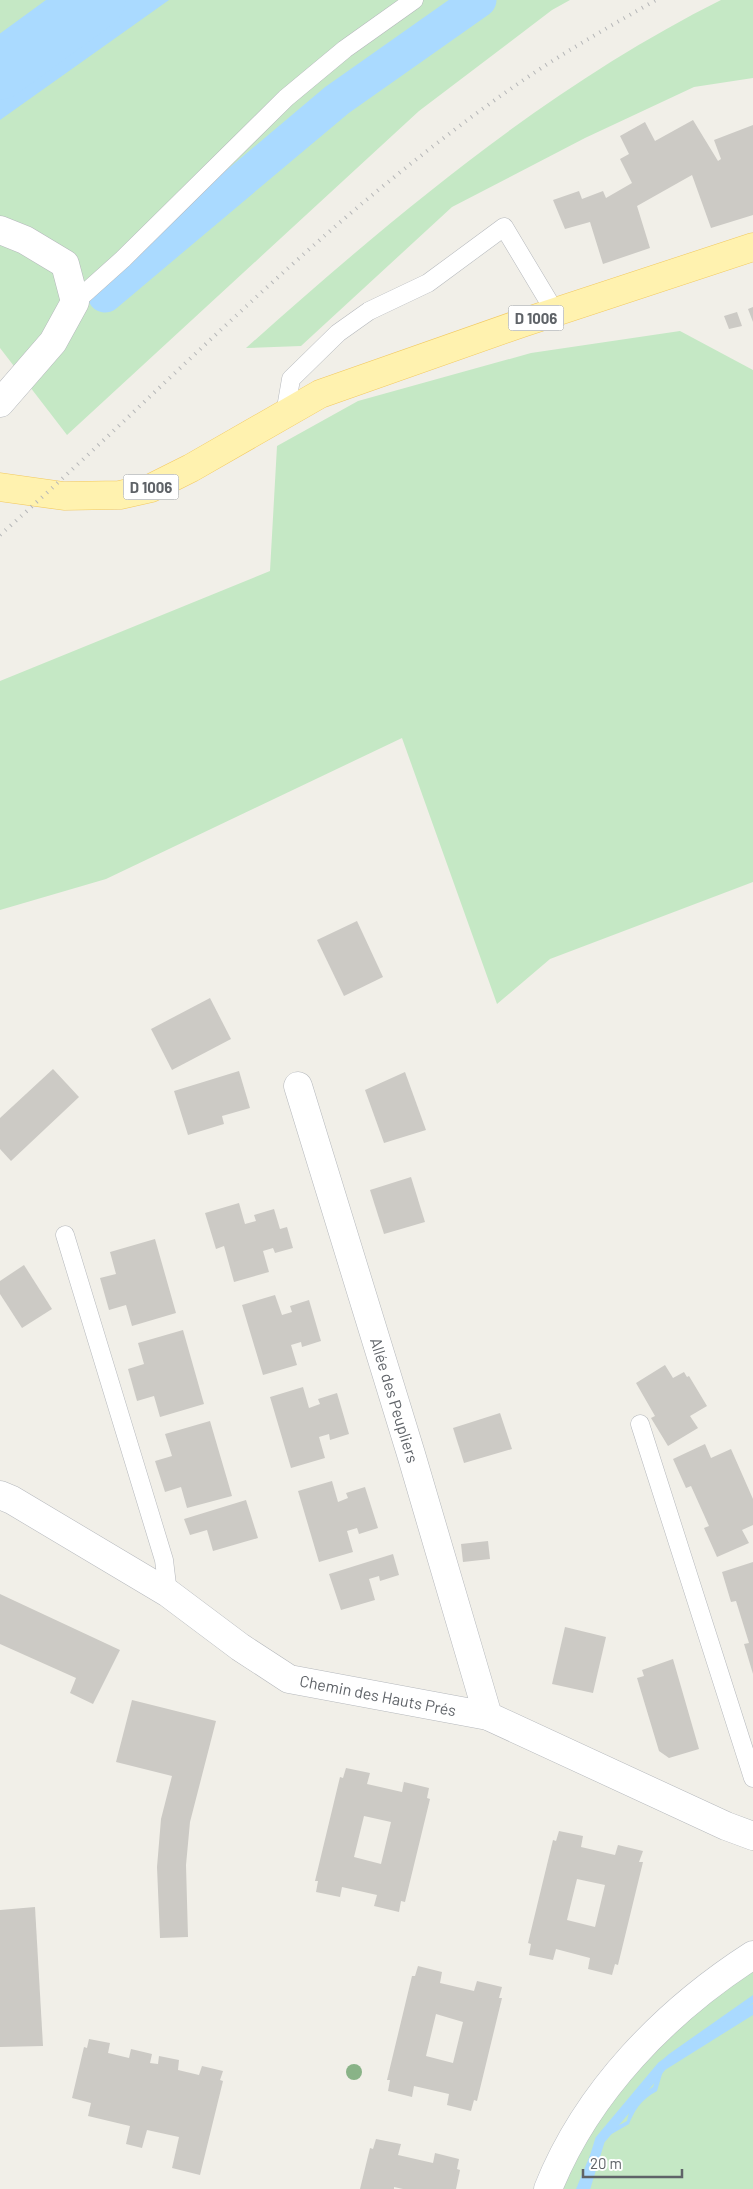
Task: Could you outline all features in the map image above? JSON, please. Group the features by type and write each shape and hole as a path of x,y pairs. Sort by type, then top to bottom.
{"main road":[{"name":"D 1006","path":"0,487 64,496 120,495 151,488 191,468 320,394 555,312 753,247"}],"street":[{"path":"0,230 24,240 65,264 75,302 54,342 0,403"},
{"name":"Allée des Peupliers","path":"298,1086 411,1454 488,1716"},
{"name":"Chemin des Hauts Prés","path":"4,1501 168,1593 240,1647 289,1679 488,1716 726,1826 753,1836"},
{"path":"548,2189 570,2142 603,2093 639,2048 684,2005 753,1955"}],"lane":[{"path":"75,302 123,259 286,98 345,49 414,0"},
{"path":"286,414 291,379 338,333 369,311 428,283 504,227 555,312"},
{"path":"65,1235 164,1560 168,1593"},
{"path":"640,1424 753,1778"}],"green space":[{"path":"0,0 570,0 552,10 419,111 67,435 0,348"},
{"path":"721,0 753,0 753,78 694,87 585,138 452,207 301,346 246,348 357,251 472,158 593,73 656,35"},
{"path":"680,331 753,370 753,882 550,959 497,1004 402,738 106,879 0,910 0,681 270,571 277,446 358,401 531,353"},
{"path":"753,1966 753,2189 546,2189 643,2049"}],"water":[{"path":"96,0 169,0 0,120 0,70"},
{"path":"753,1995 753,2003 665,2064 657,2091 640,2105 629,2124 603,2139 581,2189 576,2189 598,2136 627,2121 632,2100 653,2087 661,2061"}],"building":[{"path":"693,120 718,161 721,159 714,140 753,125 753,215 711,228 692,175 637,206 650,248 603,264 590,222 565,229 553,200 579,191 582,199 603,191 606,198 632,183 620,159 629,154 620,136 645,122 655,141"},
{"path":"753,307 753,322 748,309"},
{"path":"737,312 742,326 729,329 724,316"},
{"path":"357,921 383,977 344,996 317,940"},
{"path":"210,998 231,1039 172,1070 151,1029"},
{"path":"53,1069 79,1097 11,1161 0,1149 0,1118"},
{"path":"239,1071 250,1108 222,1116 224,1124 188,1135 174,1091"},
{"path":"405,1072 426,1130 384,1143 365,1090"},
{"path":"411,1177 425,1222 384,1234 370,1190"},
{"path":"239,1203 245,1224 256,1221 254,1215 274,1209 280,1229 287,1227 293,1248 275,1253 273,1248 263,1251 269,1272 234,1282 224,1246 216,1249 205,1213"},
{"path":"155,1239 176,1313 132,1326 126,1305 109,1310 100,1278 116,1274 110,1252"},
{"path":"24,1265 52,1309 22,1328 0,1294 0,1281"},
{"path":"275,1295 282,1315 292,1312 290,1306 309,1300 321,1341 302,1347 301,1342 291,1345 297,1365 263,1375 242,1305"},
{"path":"183,1330 204,1404 160,1417 154,1396 137,1401 128,1369 144,1364 138,1343"},
{"path":"665,1365 673,1378 684,1372 687,1377 689,1376 707,1406 690,1416 698,1428 668,1446 651,1418 655,1416 636,1383"},
{"path":"303,1387 309,1408 320,1404 318,1399 337,1393 349,1434 330,1440 329,1434 319,1437 325,1458 291,1468 270,1397"},
{"path":"500,1413 512,1449 464,1463 453,1428"},
{"path":"210,1421 232,1496 187,1508 181,1487 165,1492 155,1461 172,1456 165,1434"},
{"path":"705,1444 711,1458 731,1449 753,1499 753,1525 742,1530 749,1543 717,1557 704,1528 709,1526 691,1486 686,1488 673,1459"},
{"path":"332,1481 338,1502 348,1498 346,1493 365,1487 378,1528 359,1534 357,1528 347,1531 353,1552 319,1562 298,1491"},
{"path":"246,1500 258,1538 213,1551 207,1530 190,1535 184,1519"},
{"path":"488,1541 490,1559 463,1562 461,1544"},
{"path":"393,1554 399,1575 380,1581 379,1576 369,1579 375,1600 341,1610 329,1574"},
{"path":"753,1562 753,1674 744,1644 749,1643 736,1601 731,1602 722,1572"},
{"path":"0,1594 120,1650 93,1704 70,1693 76,1678 0,1644"},
{"path":"565,1627 606,1637 593,1693 552,1684"},
{"path":"673,1659 699,1749 669,1758 659,1751 637,1678 644,1676 642,1670"},
{"path":"132,1700 216,1721 190,1822 186,1865 188,1937 160,1938 157,1867 161,1819 172,1776 116,1762"},
{"path":"346,1768 370,1773 367,1784 402,1792 404,1782 429,1788 427,1798 430,1799 405,1902 401,1901 399,1912 374,1906 377,1895 342,1887 340,1897 316,1892 318,1881 315,1881 340,1777 343,1778","holes":["364,1816 391,1822 381,1864 354,1857"]},
{"path":"559,1831 583,1836 581,1847 615,1855 618,1845 643,1851 639,1862 643,1862 618,1965 615,1964 612,1975 588,1969 590,1958 556,1949 553,1960 529,1955 531,1944 528,1943 553,1840 556,1841","holes":["577,1879 605,1885 595,1927 567,1920"]},
{"path":"35,1907 43,2046 0,2047 0,1910"},
{"path":"418,1966 442,1972 440,1983 474,1991 477,1981 502,1987 499,1998 502,1998 477,2101 474,2100 471,2111 447,2105 449,2094 414,2086 412,2097 388,2091 390,2080 387,2080 412,1976 415,1976","holes":["436,2014 463,2022 453,2063 426,2056"]},
{"path":"89,2039 110,2043 108,2053 129,2058 131,2049 152,2054 150,2063 158,2064 159,2056 179,2060 178,2070 199,2075 202,2066 223,2071 220,2080 223,2081 200,2175 172,2168 179,2137 147,2130 142,2148 126,2144 130,2126 88,2116 91,2103 72,2098 84,2047 87,2048"},
{"path":"376,2139 401,2144 398,2155 433,2163 435,2153 459,2159 457,2169 460,2170 456,2189 403,2189 394,2187 394,2189 360,2189 370,2148 373,2149"}],"waterway":[{"path":"0,70 96,0"},
{"path":"105,295 337,100 479,0"},
{"path":"585,2189 600,2140 662,2066 753,2009"}],"railway":[{"path":"0,535 318,241 387,183 454,130 546,65 656,0"}]}
